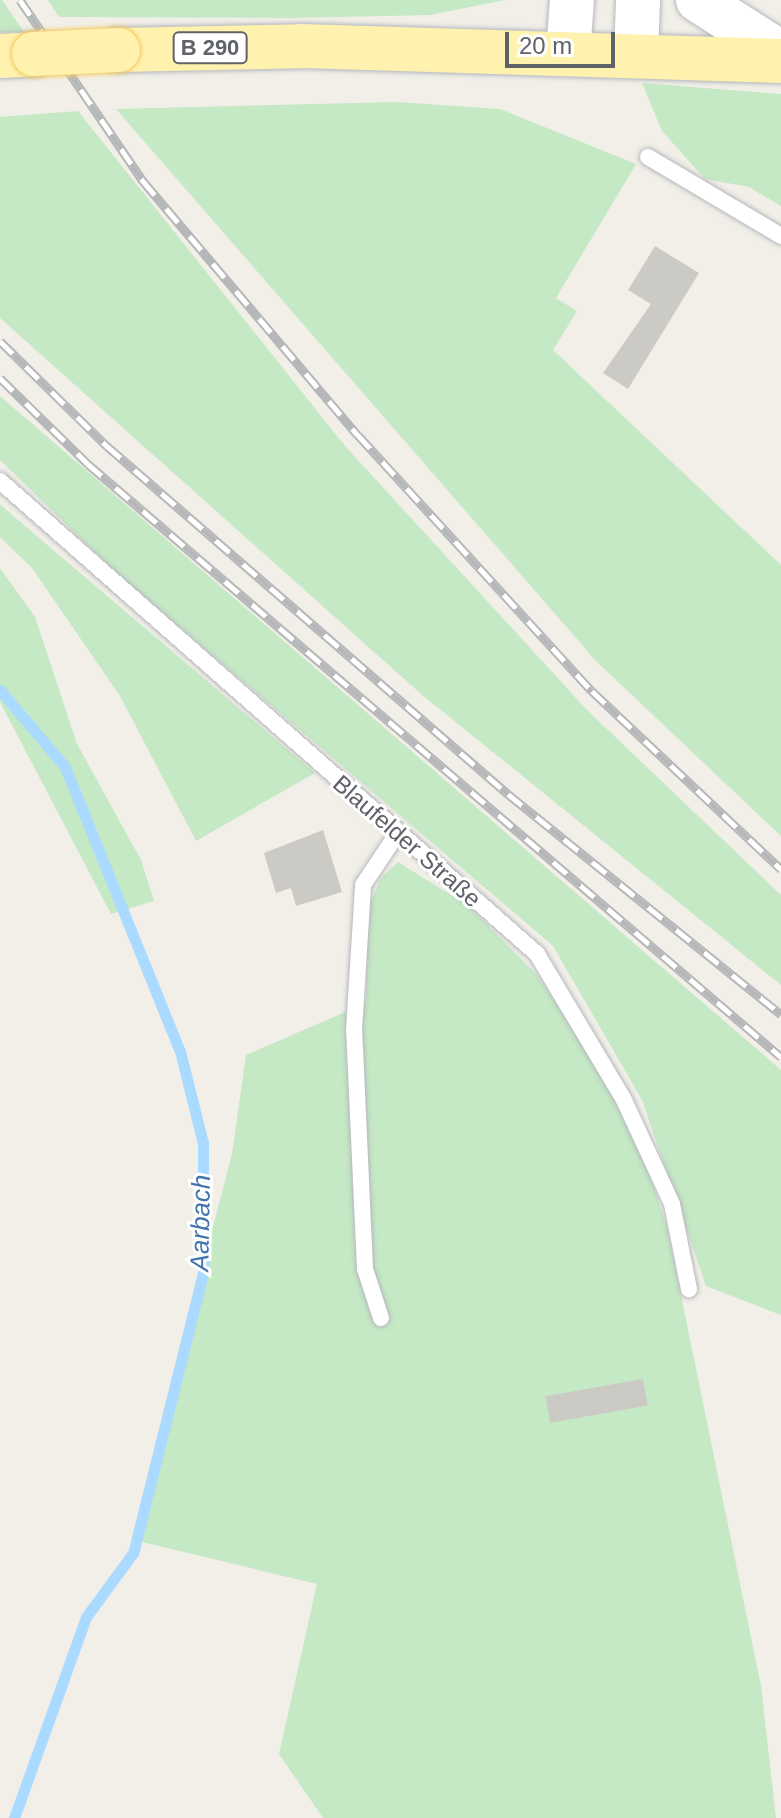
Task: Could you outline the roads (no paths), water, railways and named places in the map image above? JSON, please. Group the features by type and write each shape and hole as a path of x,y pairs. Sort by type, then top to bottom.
{"main road":[{"path":"568,54 572,0"},
{"path":"636,55 638,0"},
{"path":"698,0 781,53"},
{"name":"B 290","path":"17,55 118,50 386,49 781,61"}],"lane":[{"path":"648,157 781,236"},
{"name":"Blaufelder Straße","path":"0,481 397,834 537,954 581,1021 672,1204 689,1289"},
{"path":"381,1318 365,1269 354,1030 363,885 397,834"}],"waterway":[{"name":"Aarbach","path":"0,690 65,767 180,1051 203,1143 203,1273 133,1553 86,1617 14,1818"}],"railway":[{"path":"20,0 143,181 358,435 592,691 781,869"},
{"path":"0,341 107,446 508,794 781,1014"},
{"path":"0,378 88,464 781,1057"}]}
